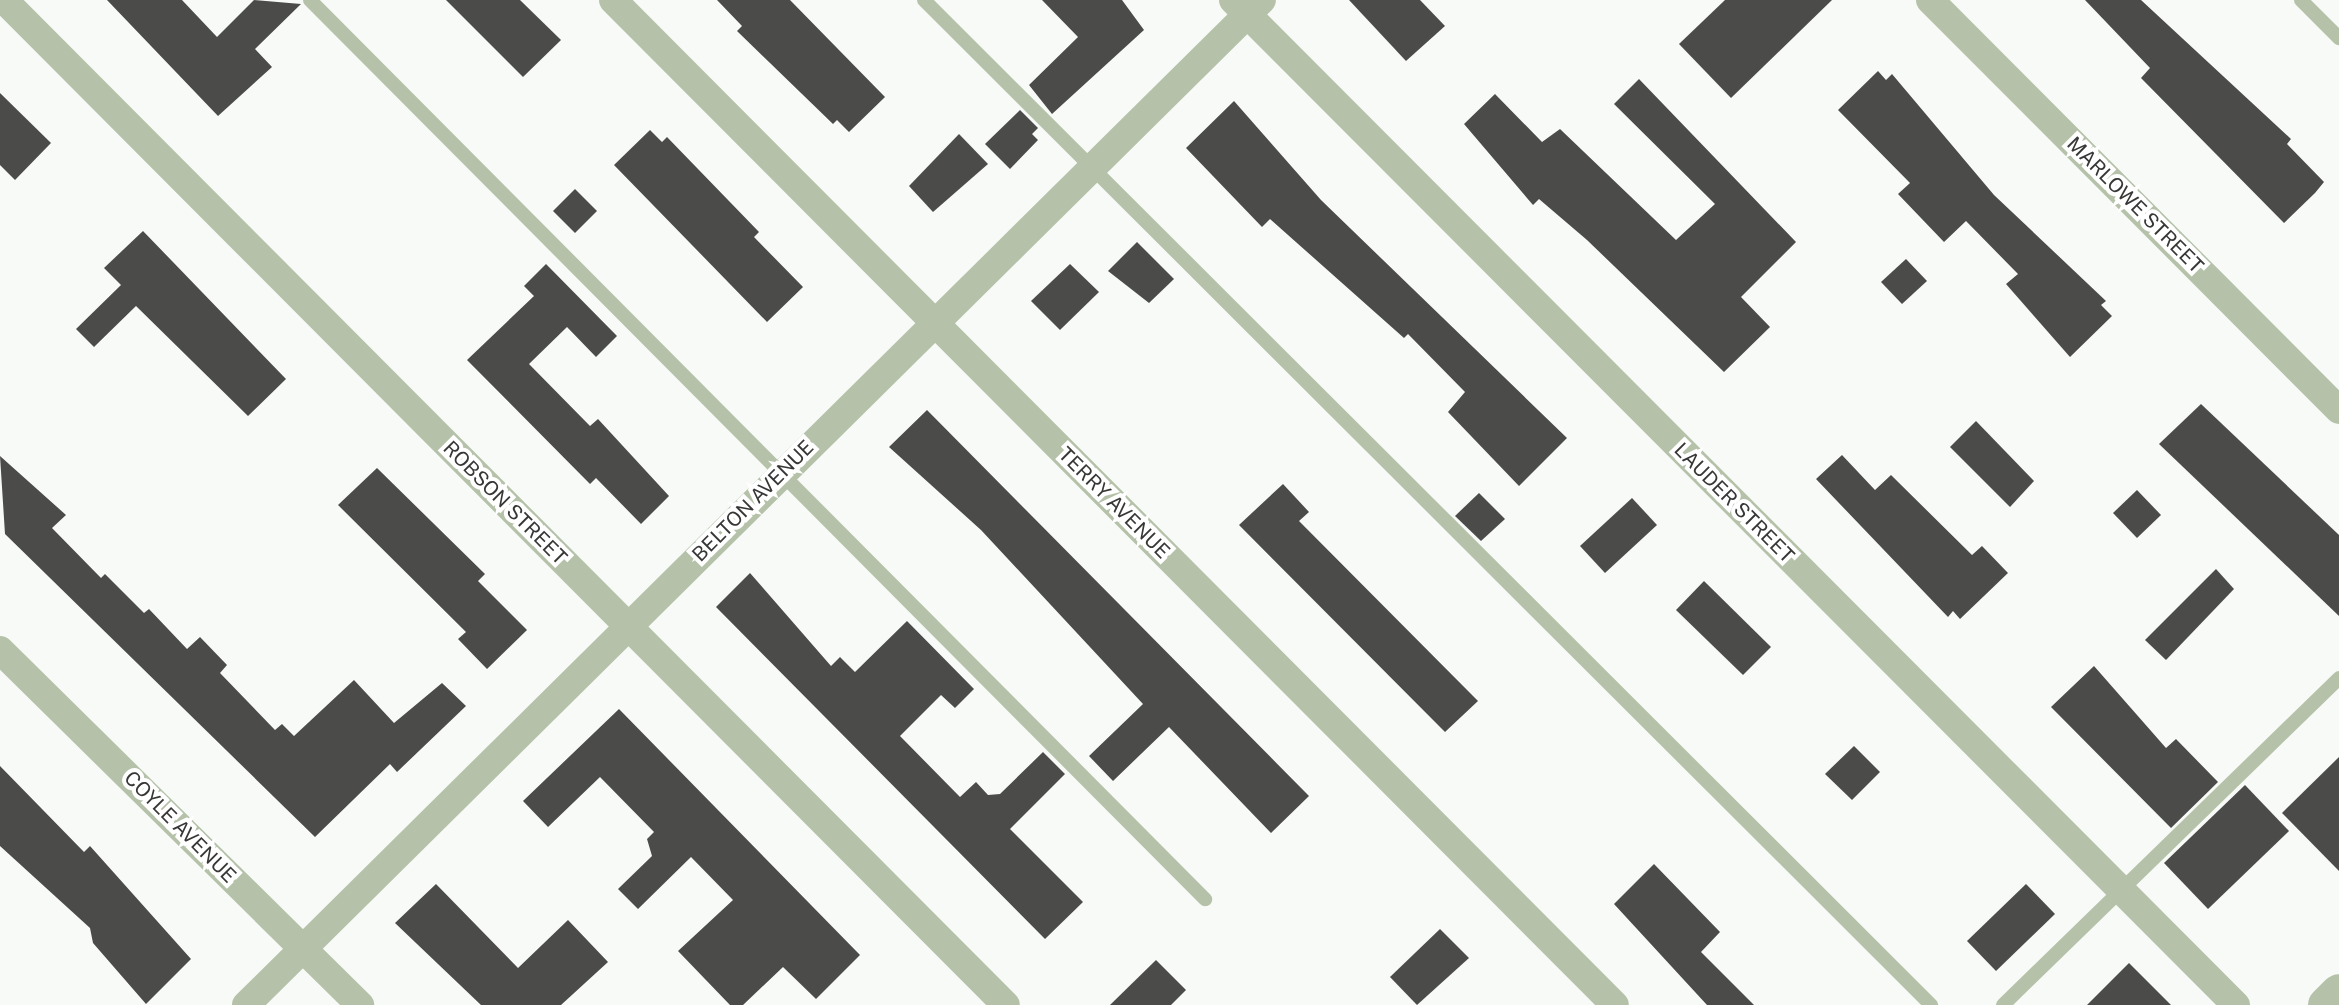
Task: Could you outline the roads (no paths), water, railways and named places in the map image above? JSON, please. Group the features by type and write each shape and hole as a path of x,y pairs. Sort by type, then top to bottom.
{"street":[{"name":"ROBSON STREET","path":"4,0 1006,1005"},
{"name":"TERRY AVENUE","path":"613,0 1615,1005"},
{"name":"MARLOWE STREET","path":"1930,0 2339,410"},
{"name":"BELTON AVENUE","path":"246,1005 1091,168 1247,5"},
{"name":"LAUDER STREET","path":"1247,5 2236,1005"},
{"name":"COYLE AVENUE","path":"0,650 360,1005"},
{"path":"2326,1005 2339,992"}],"lane":[{"path":"310,0 1205,899"},
{"path":"924,0 1931,1005"},
{"path":"2301,0 2339,38"},
{"path":"2003,1005 2339,678"}]}
